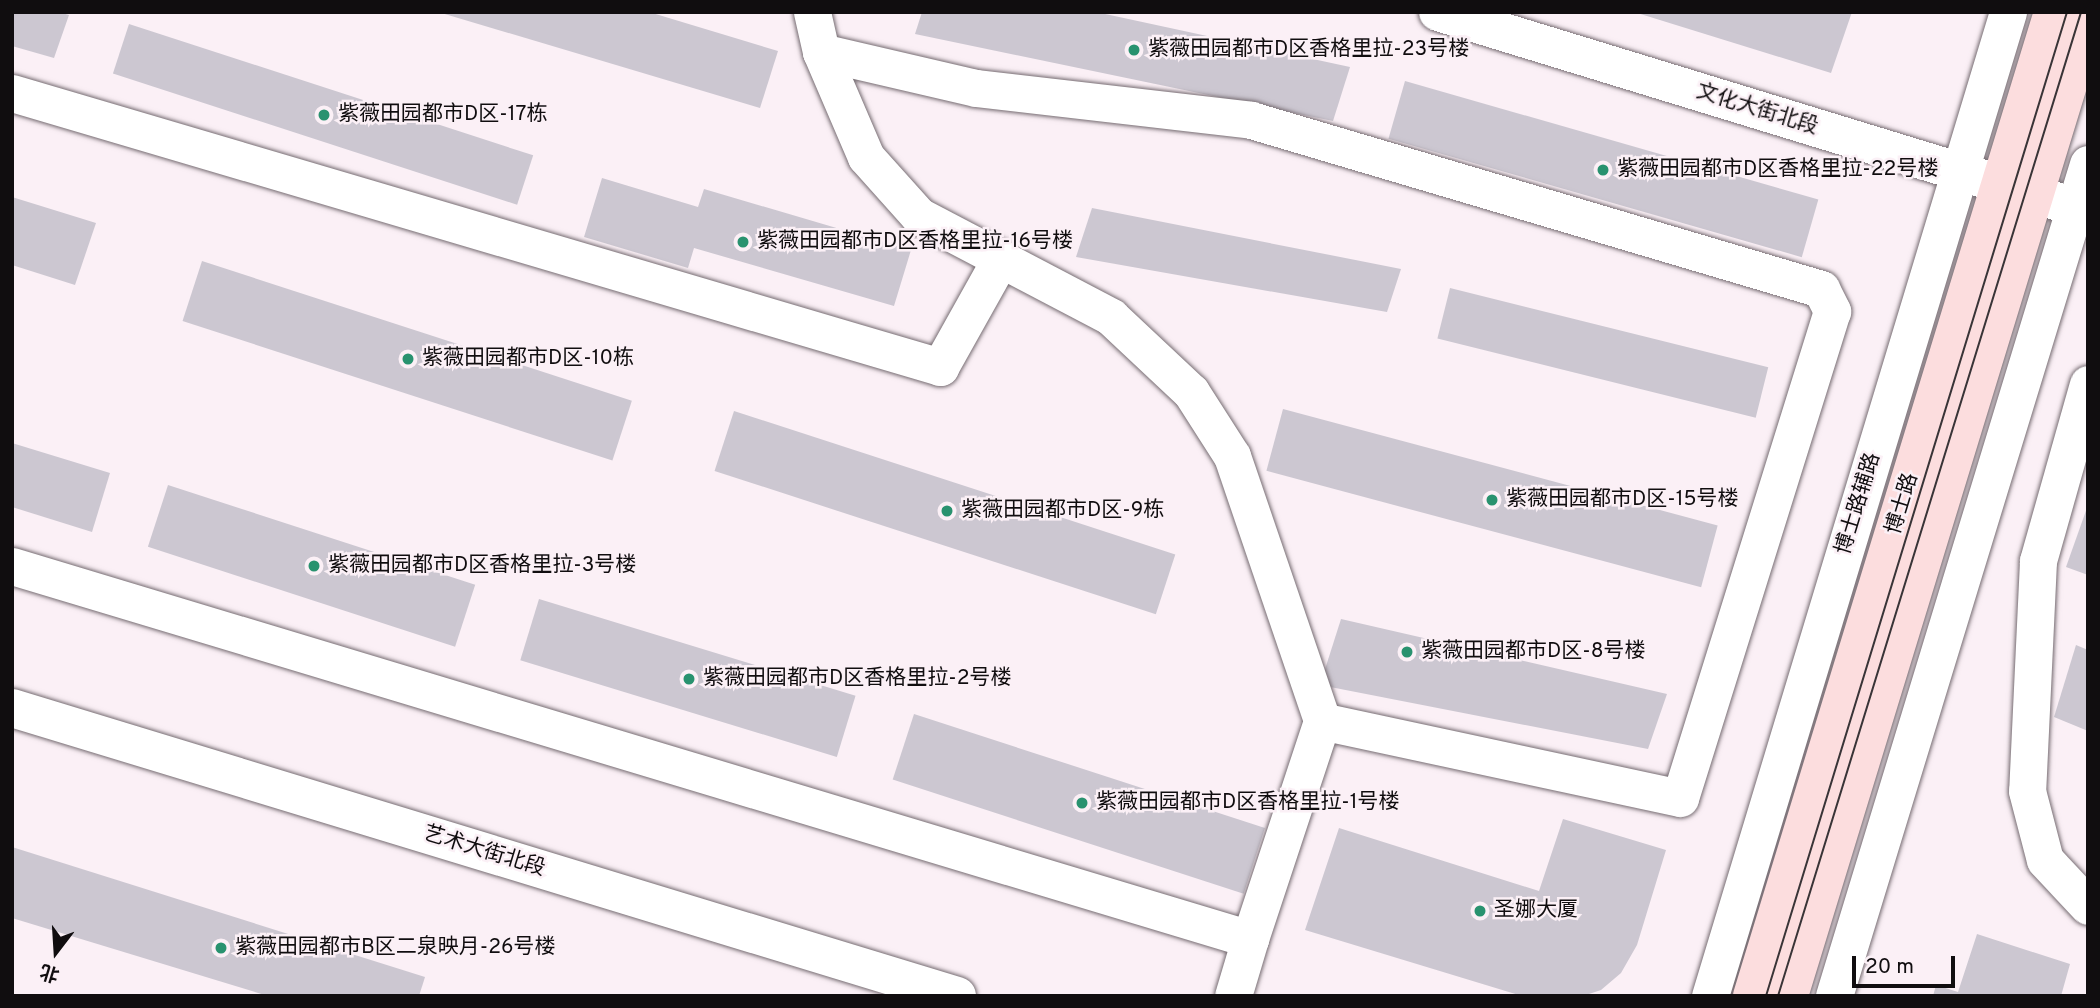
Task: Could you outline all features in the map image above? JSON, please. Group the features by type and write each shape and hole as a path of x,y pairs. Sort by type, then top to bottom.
{"main road":[{"name":"博士路","path":"1789,996 2018,189 2053,12"},
{"name":"博士路","path":"1752,996 2018,189 2088,20"}],"street":[{"path":"812,12 821,52 866,157 919,216 1111,317 1191,392 1233,456 1322,721 1233,996"},
{"name":"文化大街北段","path":"1438,12 2075,207"},
{"name":"博士路辅路","path":"1710,996 2008,12"},
{"path":"821,52 976,88 1251,120 1821,289 1832,311 1680,798 1322,721"},
{"path":"12,93 940,367 1001,258"},
{"path":"1834,996 2088,164"},
{"path":"2088,384 2038,561 2027,791 2045,860 2088,906"},
{"path":"12,566 1250,939"},
{"name":"艺术大街北段","path":"12,708 957,996"}],"building":[{"path":"12,12 59,12 69,15 54,58 12,46"},
{"path":"438,12 649,12 778,51 760,108"},
{"name":"紫薇田园都市D区香格里拉-23号楼","path":"922,12 1096,12 1350,67 1333,121 915,34"},
{"path":"1634,12 1852,12 1831,73"},
{"name":"紫薇田园都市D区-17栋","path":"129,24 533,155 517,205 113,73"},
{"name":"紫薇田园都市D区香格里拉-22号楼","path":"1405,81 1818,200 1802,257 1388,139"},
{"name":"紫薇田园都市D区香格里拉-16号楼","path":"602,178 698,207 704,189 911,250 894,306 694,248 688,268 584,237"},
{"path":"12,197 96,223 75,285 12,265"},
{"path":"1092,208 1401,269 1387,312 1076,257"},
{"name":"紫薇田园都市D区-10栋","path":"202,261 632,401 612,461 183,321"},
{"path":"1450,288 1768,367 1756,418 1437,338"},
{"name":"紫薇田园都市D区-15号楼","path":"1283,409 1718,525 1701,587 1266,471"},
{"name":"紫薇田园都市D区-9栋","path":"734,411 1175,554 1156,614 715,471"},
{"path":"12,443 110,473 92,532 12,507"},
{"name":"紫薇田园都市D区香格里拉-3号楼","path":"168,485 475,585 455,647 148,547"},
{"path":"2088,505 2088,575 2066,567"},
{"name":"紫薇田园都市D区香格里拉-2号楼","path":"539,599 856,696 837,757 520,660"},
{"name":"紫薇田园都市D区-8号楼","path":"1341,619 1667,694 1648,749 1320,685"},
{"path":"2076,645 2088,650 2088,731 2054,717"},
{"name":"紫薇田园都市D区香格里拉-1号楼","path":"914,714 1265,828 1244,894 893,780"},
{"name":"圣娜大厦","path":"1563,819 1666,850 1637,945 1621,973 1601,990 1583,996 1522,996 1305,930 1339,828 1539,891"},
{"name":"紫薇田园都市B区二泉映月-26号楼","path":"12,847 425,977 419,996 268,996 12,918"},
{"path":"1977,934 2070,964 2061,996 1933,996 1936,985 1958,992"}],"tram line":[{"path":"1766,996 2067,12"},
{"path":"1778,996 2081,12"}],"place":[{"name":"紫薇田园都市D区香格里拉-23号楼","path":"1134,50"},
{"name":"紫薇田园都市D区-17栋","path":"324,115"},
{"name":"紫薇田园都市D区香格里拉-22号楼","path":"1603,170"},
{"name":"紫薇田园都市D区香格里拉-16号楼","path":"743,242"},
{"name":"紫薇田园都市D区-10栋","path":"408,359"},
{"name":"紫薇田园都市D区-15号楼","path":"1492,500"},
{"name":"紫薇田园都市D区-9栋","path":"947,511"},
{"name":"紫薇田园都市D区香格里拉-3号楼","path":"314,566"},
{"name":"紫薇田园都市D区-8号楼","path":"1407,652"},
{"name":"紫薇田园都市D区香格里拉-2号楼","path":"689,679"},
{"name":"紫薇田园都市D区香格里拉-1号楼","path":"1082,803"},
{"name":"圣娜大厦","path":"1480,911"},
{"name":"紫薇田园都市B区二泉映月-26号楼","path":"221,948"}]}
